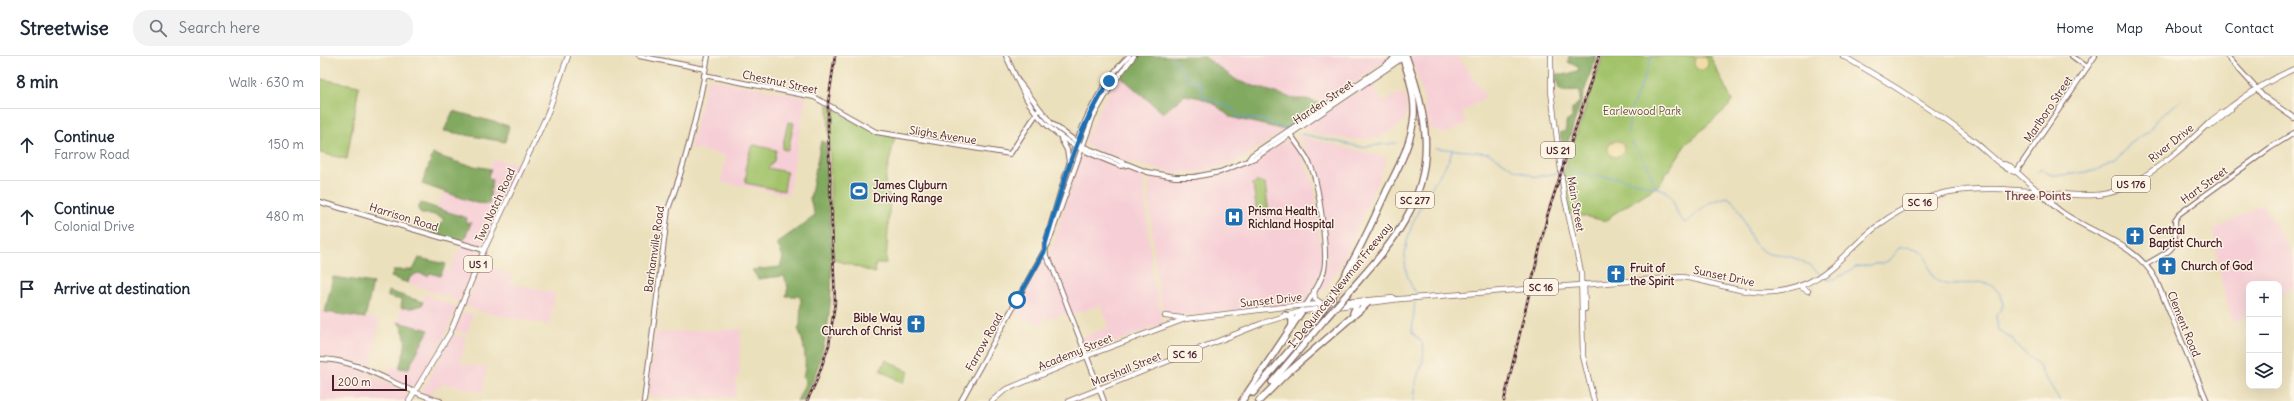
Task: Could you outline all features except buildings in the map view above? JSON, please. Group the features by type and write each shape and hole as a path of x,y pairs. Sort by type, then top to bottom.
{"highway":[{"name":"I. DeQuincey Newman Freeway","path":"1246,401 1316,319 1333,295 1359,252 1408,144 1414,116 1410,80 1400,57"},
{"name":"I. DeQuincey Newman Freeway","path":"1258,401 1405,222 1419,189 1425,158 1426,136 1423,111 1417,86 1400,57"},
{"path":"1258,401 1355,312 1355,305 1348,301"},
{"path":"1340,326 1367,304"},
{"path":"1242,401 1302,311"},
{"path":"1285,315 1292,318 1292,327"}],"main road":[{"name":"Two Notch Road","path":"409,401 450,333 484,250 547,116 568,56"},
{"name":"Main Street","path":"1551,56 1551,91 1564,195 1583,284"},
{"path":"1843,56 1915,98 2003,164 2008,164 2039,192"},
{"name":"River Drive","path":"2039,192 2090,195 2120,190 2143,177 2207,126 2213,125 2220,120 2231,107 2257,87 2294,69"},
{"path":"2017,191 2023,188 2024,180"},
{"name":"Sunset Drive","path":"1169,325 1189,318 1282,307 1682,277 1698,279 1750,292 1771,292 1799,286 1808,291 1810,282 1822,275 1880,224 1926,198 1964,190 2017,191"},
{"name":"SC 16","path":"2017,191 2039,192"},
{"path":"2052,204 2052,198 2058,194"},
{"name":"US 21","path":"1583,284 1585,360 1594,401"},
{"path":"1314,291 1315,299 1321,304"},
{"name":"Sunset Drive","path":"1302,311 1367,304 1379,305 1400,299"},
{"path":"1302,311 1306,305"},
{"path":"1282,307 1286,312 1285,315"},
{"name":"Marshall Street","path":"1068,401 1285,315 1302,311"},
{"path":"1157,329 1164,323 1164,315 1189,318"},
{"name":"Academy Street","path":"992,401 1005,390 1086,356 1169,325"}],"street":[{"path":"639,56 705,69"},
{"name":"Barhamville Road","path":"644,401 668,209 681,170 708,56"},
{"name":"Harden Street","path":"1006,56 1019,82 1038,112 1058,136 1081,148 1123,162 1127,165 1152,173 1184,177 1220,172 1249,159 1255,158 1289,132 1400,57"},
{"path":"1104,401 1045,250 1048,233 1076,145 1095,102 1129,56"},
{"path":"1045,250 1081,148 1104,98 1134,56"},
{"path":"2072,56 2087,67"},
{"name":"Marlboro Street","path":"2016,172 2095,56"},
{"path":"2228,56 2266,98 2294,118"},
{"name":"Harden Street","path":"1289,132 1400,57"},
{"name":"Chestnut Street","path":"704,75 814,97 828,104"},
{"name":"Slighs Avenue","path":"828,104 866,128 876,132 1010,154 1038,112"},
{"name":"Harden Street","path":"1038,112 1076,145"},
{"path":"1289,132 1309,163 1317,185 1325,260 1322,276 1306,305"},
{"name":"Hart Street","path":"2147,264 2172,248 2176,241 2175,220 2179,214 2270,148 2294,133"},
{"path":"1058,136 1067,150 1069,166"},
{"name":"Clement Road","path":"2039,192 2062,212 2132,252 2147,264 2156,280 2207,401"},
{"name":"Harrison Road","path":"320,202 484,250"},
{"name":"Farrow Road","path":"961,401 1045,250"},
{"path":"320,359 356,365 414,394 440,401"}],"shaded area":[{"path":"1203,56 1393,56 1330,100 1295,99 1238,81"},
{"path":"1410,56 1458,56 1486,96 1462,113 1466,123 1446,134 1429,128 1422,92"},
{"path":"1120,76 1163,113 1185,95 1201,98 1216,105 1230,117 1285,130 1243,158 1207,171 1172,173 1136,164 1090,148 1086,144 1086,138 1106,97"},
{"path":"709,79 806,97 789,195 721,182 726,156 690,148 707,80"},
{"path":"1374,81 1377,95 1383,102 1395,95 1405,94 1407,108 1405,119 1396,128 1379,138 1355,140 1321,135 1302,129"},
{"path":"1296,134 1322,142 1386,157 1387,160 1343,262 1324,291 1317,290 1325,272 1327,258 1321,189 1315,165"},
{"name":"Prisma Health Richland Hospital","path":"1289,139 1300,153 1314,184 1322,259 1321,272 1304,303 1170,317 1166,315 1159,296 1149,201 1149,180 1154,178 1185,181 1210,179 1246,166"},
{"path":"1086,155 1143,177 1153,280 1163,319 1161,324 1088,353 1082,337 1109,327 1101,305 1072,315 1064,314 1052,318 1051,316 1038,325 1013,314 1043,260 1051,250 1081,157"},
{"path":"493,159 520,164 520,168 483,246 463,243 471,223 466,223 436,209 443,192 476,203 488,176"},
{"path":"2263,204 2294,258 2294,287 2282,294 2282,281 2246,281 2246,316 2234,323 2225,299 2213,230"},
{"path":"461,245 478,251 479,254 460,300 457,301 408,283 410,277 418,273 428,276 429,273 439,276 443,270 448,272"},
{"path":"483,264 513,275 510,283 555,293 549,325 476,311 466,306"},
{"path":"425,294 457,307 444,337 418,381 414,386 410,386 388,376 390,366 408,369 428,330 398,322 401,308 412,308 422,305"},
{"path":"320,311 380,319 371,365 369,366 344,359 320,357"},
{"path":"463,312 473,315 467,334 455,331"},
{"path":"741,329 739,376 736,377 736,397 673,399 648,396 655,332"},
{"path":"456,335 466,337 460,363 487,368 483,393 443,383 441,387 436,386 431,396 424,394 422,390 452,336"},
{"path":"320,362 343,364 359,369 405,392 407,398 405,401 320,401"}],"green space":[{"path":"1138,56 1203,56 1238,81 1295,99 1307,99 1322,104 1285,130 1230,117 1216,105 1201,98 1185,95 1163,113 1120,76"},
{"path":"1569,56 1596,56 1564,154 1560,133 1566,131 1566,122 1572,118 1572,109 1580,101 1580,90 1561,91 1559,89 1555,74 1568,74 1579,70 1578,67 1568,62"},
{"name":"Earlewood Park","path":"1603,56 1710,56 1732,101 1729,106 1686,144 1659,185 1612,215 1607,221 1567,213 1562,176"},
{"path":"320,79 359,86 347,159 320,153"},
{"name":"James Clyburn Driving Range","path":"828,104 867,128 895,136 885,186 890,198 886,263 876,263 875,273 833,259"},
{"path":"453,111 509,126 505,142 444,131"},
{"path":"788,122 794,123 788,150 782,149"},
{"path":"821,141 826,143 832,274 830,306 825,337 817,369 804,401 797,401 806,382 803,377 805,352 798,328 800,325 801,299 798,296 786,296 788,287 784,276 758,279 752,270 780,267 783,257 777,243 815,216 810,199"},
{"path":"754,145 776,150 774,161 768,168 787,172 784,191 745,183 747,170 745,169 751,147"},
{"path":"433,154 463,164 491,169 488,176 492,180 489,204 476,203 422,184"},
{"path":"1256,182 1265,183 1269,214 1257,215 1253,184"},
{"path":"421,203 467,218 466,223 471,223 463,243 431,233 443,221 443,218 431,214 421,214 418,209"},
{"path":"419,258 446,264 440,276 430,273 428,276 418,273 410,277 408,283 391,277 394,270 413,270"},
{"path":"333,277 373,283 365,318 325,312"},
{"path":"388,291 423,302 422,305 412,308 401,308 402,300 388,297"},
{"path":"398,322 429,330 408,369 399,368 404,350 405,339 402,328"},
{"path":"886,360 909,372 903,383 880,370"}],"sand":[{"path":"1698,56 1704,56 1708,60 1708,66 1704,70 1698,70 1694,66 1694,60"},
{"path":"1613,141 1619,141 1624,146 1622,155 1619,157 1613,157 1608,152 1608,146"}],"waterway":[{"path":"1171,56 1181,68 1186,79 1201,83 1200,91 1203,96 1233,109 1239,117 1264,120 1282,128 1288,125"},
{"path":"1648,68 1652,56"},
{"path":"1632,107 1647,71"},
{"path":"2036,172 2043,169 2052,175 2064,175 2094,171 2115,162 2130,144 2149,131 2156,120 2181,100"},
{"path":"1628,133 1631,109"},
{"path":"1298,133 1361,147 1396,143"},
{"path":"1631,141 1649,168 1655,186"},
{"path":"1435,148 1489,153 1514,169 1536,177 1557,173"},
{"path":"1415,292 1407,275 1405,258 1407,240 1421,205 1450,158 1452,150"},
{"path":"1566,172 1572,171 1585,175 1620,178 1664,190 1671,198 1679,217 1686,223 1709,203 1727,197 1738,207 1752,240 1761,250 1769,254 1791,257 1799,260 1820,274"},
{"path":"1823,276 1829,280 1835,279 1856,267 1883,263 1889,260 1899,248 1911,248 1918,250 1923,254 1933,277 1938,281 1956,285 1974,283 1991,285 1998,291 2004,303 2001,310 1996,315 1998,330 2012,338 2019,349 2037,363 2060,401"},
{"path":"1414,401 1416,382 1423,360 1424,350 1422,342 1412,332 1415,302"}],"railway":[{"path":"807,401 816,382 829,345 835,302 828,127 828,103 835,56"},
{"path":"1504,401 1548,213 1599,56"}],"place":[{"name":"James Clyburn Driving Range","path":"859,191"},
{"name":"Prisma Health Richland Hospital","path":"1234,217"},
{"name":"Central Baptist Church","path":"2135,236"},
{"name":"Church of God","path":"2167,266"},
{"name":"Fruit of the Spirit","path":"1616,274"},
{"name":"Bible Way Church of Christ","path":"916,324"}],"district":[{"name":"Three Points","path":"2038,195"}],"route":[{"path":"1017,300 1045,250 1045,244 1078,139 1097,98 1109,81"}]}
